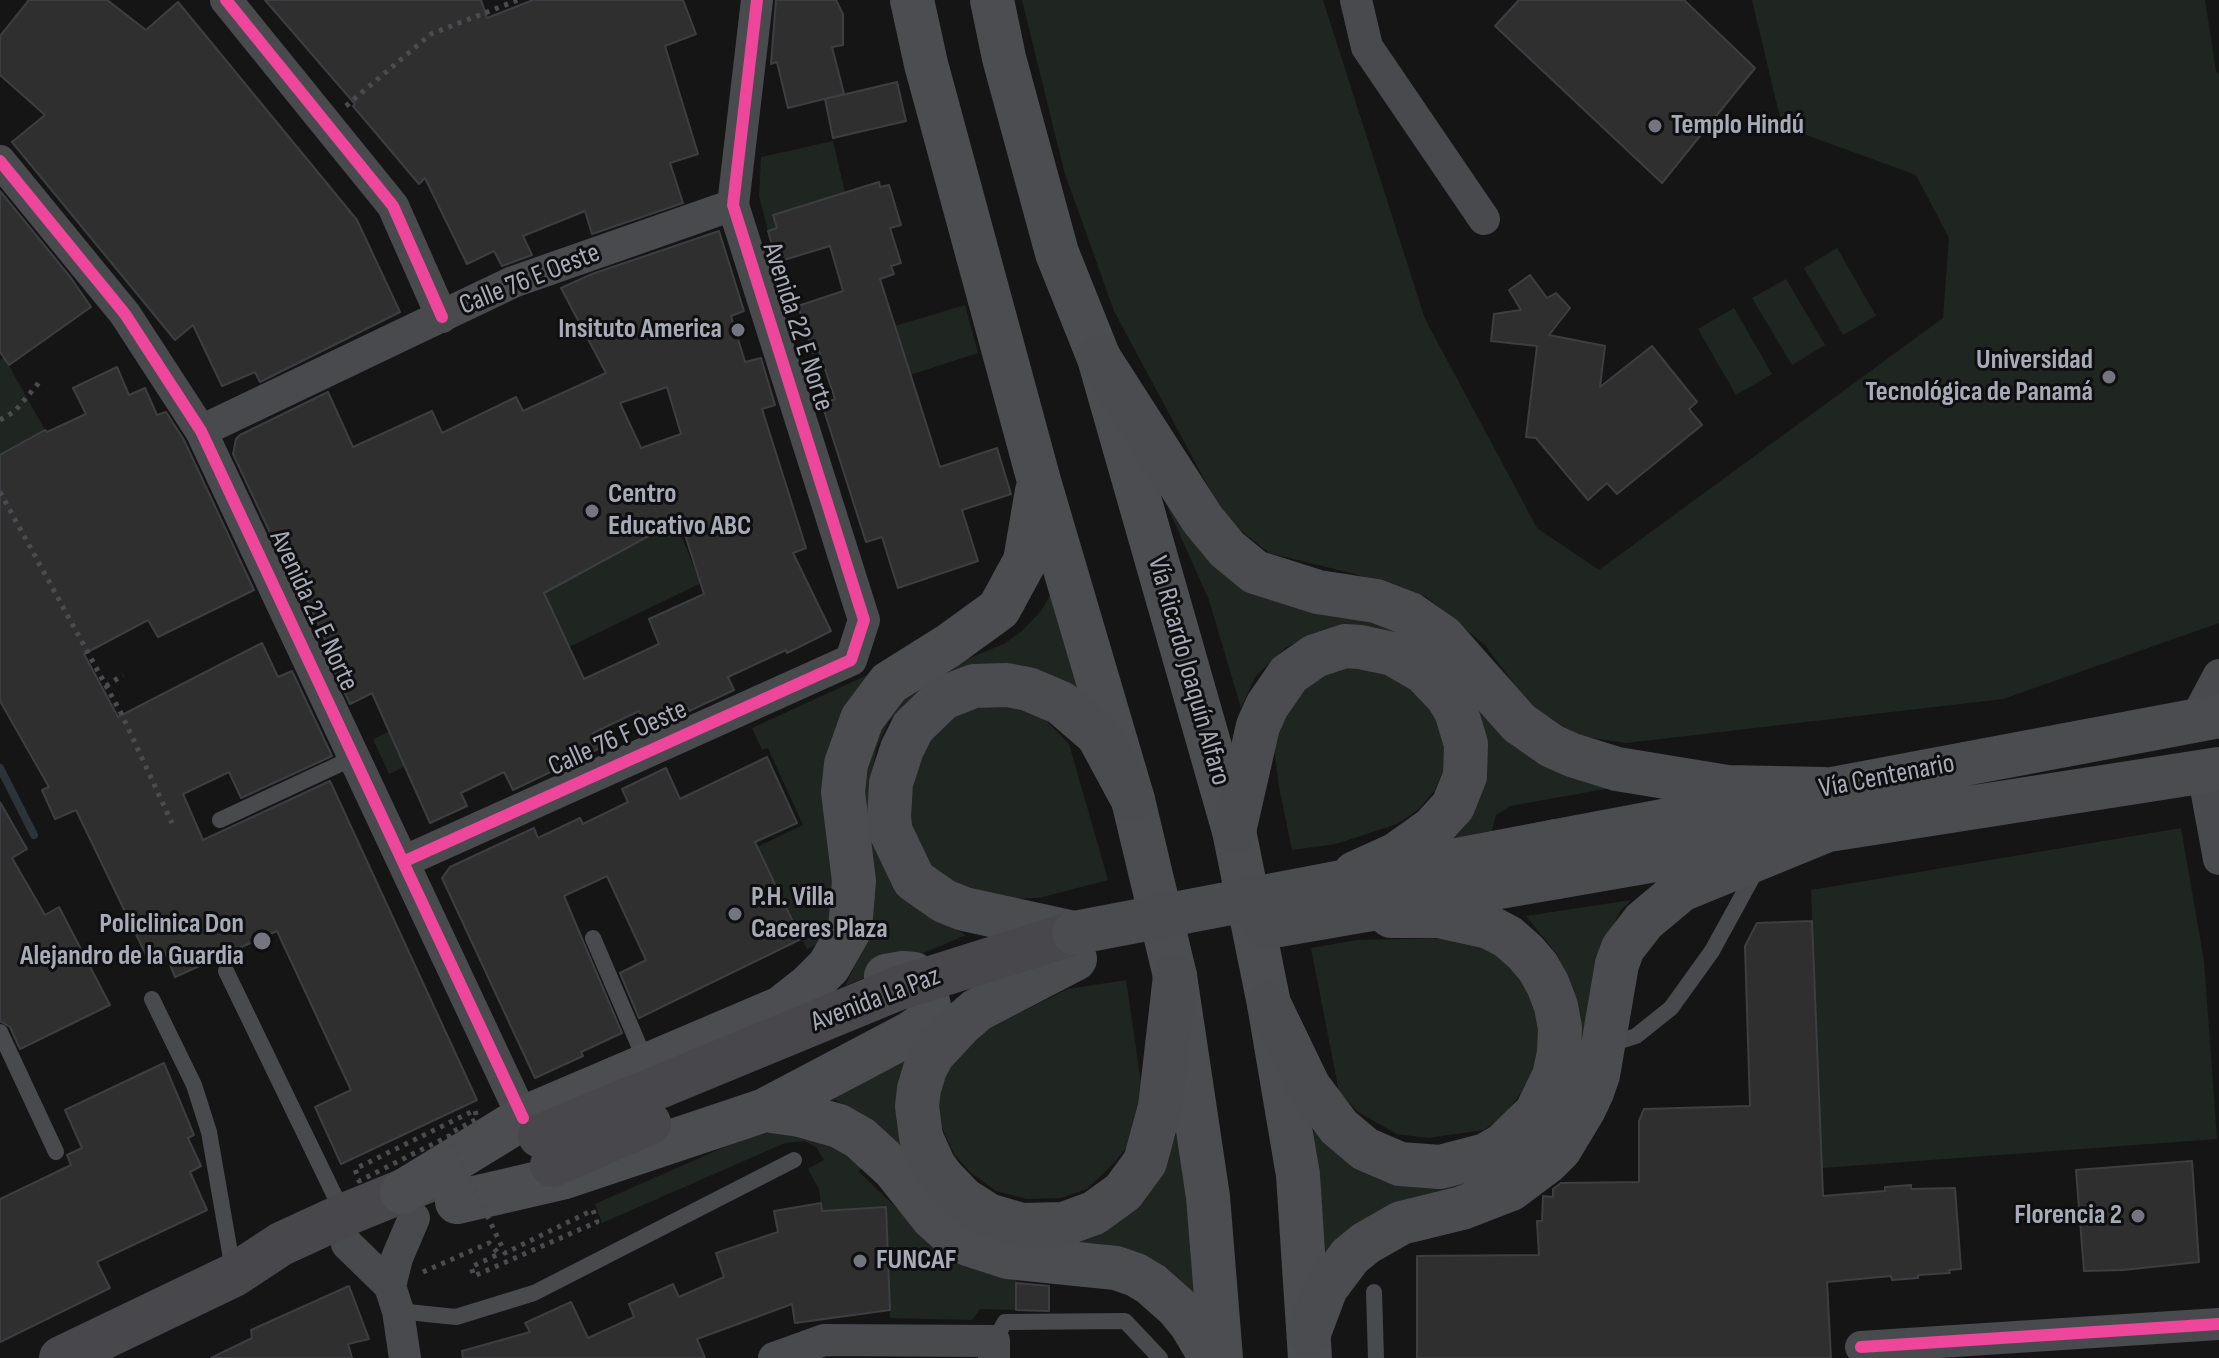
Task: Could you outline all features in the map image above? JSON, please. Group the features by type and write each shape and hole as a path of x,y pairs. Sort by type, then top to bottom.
{"highway":[{"path":"1099,358 1203,520 1238,561 1273,580 1318,592 1376,601 1410,614 1443,637 1505,709 1552,746 1617,769 1727,787 1826,810"},
{"path":"1234,831 1258,726 1267,706 1289,674 1315,656 1345,646 1393,654 1424,672 1447,696 1456,711 1466,744 1462,789 1445,817 1417,842 1332,900"},
{"path":"1074,946 944,901 914,880 891,832 889,798 902,749 913,727 943,698 974,686 1007,685 1028,689 1061,703 1098,735 1133,800"},
{"name":"Vía Centenario","path":"1557,859 1826,810 2207,718"},
{"name":"Vía Centenario","path":"1826,810 2211,770"},
{"path":"1721,874 1530,904 1498,901 1483,870 1489,840 1503,831 1727,787"},
{"path":"1310,1345 1326,1288 1350,1256 1366,1243 1401,1223 1462,1208 1511,1189 1560,1149 1584,1109 1598,1075 1617,964 1633,934 1663,903 1681,890 1764,856 1826,810"},
{"name":"Avenida La Paz","path":"1074,946 1557,859"},
{"path":"1269,1004 1309,1087 1339,1127 1383,1158 1400,1164 1440,1167 1464,1163 1503,1145 1536,1113 1547,1093 1559,1053 1560,1028 1548,985 1525,952 1508,937 1489,927 1332,900"},
{"path":"1074,946 977,1010 946,1038 925,1069 919,1089 918,1124 934,1166 963,1199 988,1215 1005,1221 1036,1226 1064,1224 1109,1204 1134,1178 1151,1145 1160,1107 1175,976"}],"main road":[{"path":"912,0 926,64 1039,481 1133,800 1175,976 1208,1197 1221,1358"},
{"name":"Vía Ricardo Joaquín Alfaro","path":"992,0 1004,58 1057,253 1099,358 1234,831 1269,1004 1298,1175 1310,1345"},
{"path":"781,1008 829,966 850,929 854,881 843,792 846,764 862,719 889,683 999,609 1025,561 1039,481"},
{"name":"Avenida La Paz","path":"61,1358 234,1275 286,1264 346,1229 408,1205 538,1140 929,1003 1074,946"},
{"path":"457,1202 565,1177 765,1110 927,1022 930,1010 923,981 914,974 903,973 781,1008 647,1064 538,1140"},
{"path":"765,1110 821,1120 860,1138 894,1169 933,1218 968,1244 1008,1257 1101,1266 1136,1275 1177,1307 1211,1358"},
{"name":"Avenida La Paz","path":"408,1205 457,1202 538,1140"}],"street":[{"path":"226,0 393,206 442,317"},
{"name":"Avenida 22 E Norte","path":"757,0 733,205 864,620 851,660"},
{"path":"1356,0 1367,47 1484,219"},
{"name":"Avenida 21 E Norte","path":"0,161 125,314 201,431 538,1140"},
{"name":"Calle 76 E Oeste","path":"201,431 513,282 733,205"},
{"name":"Calle 76 F Oeste","path":"405,861 851,660"},
{"path":"2207,718 2219,675"},
{"path":"2211,770 2219,859"},
{"path":"405,1358 394,1299 397,1258 408,1205"},
{"path":"346,1229 394,1299"},
{"path":"1861,1347 2219,1324"},
{"path":"774,1358 824,1340 994,1349"}],"lane":[{"path":"220,820 355,757"},
{"path":"1602,1047 1636,1036 1671,1008 1712,951 1764,856"},
{"path":"593,938 647,1064"},
{"path":"226,971 346,1229"},
{"path":"152,999 194,1085 209,1132 234,1275"},
{"path":"0,1032 56,1152"},
{"path":"394,1299 456,1317 534,1293 794,1160"},
{"path":"1374,1292 1376,1358"},
{"path":"994,1349 1005,1322 1125,1321 1160,1358"}],"path":[{"path":"327,122 431,34 518,0"},
{"path":"0,420 15,411 42,379"},
{"path":"0,492 106,686 172,823"},
{"path":"106,686 123,675"},
{"path":"394,1299 489,1243 499,1254 471,1267 474,1276 597,1222 593,1210 505,1253 449,1136 359,1181 355,1169 475,1110 477,1119 454,1131"}],"shaded area":[{"path":"1022,0 1323,0 1425,319 1537,528 1599,570 1943,318 1949,238 1916,175 1782,126 1752,0 2205,0 2219,74 2219,623 2003,699 1626,743 1579,736 1530,705 1485,645 1425,596 1355,574 1269,553 1225,518 1114,311 1064,171"},
{"path":"833,141 845,193 773,214 777,228 768,231 759,196 761,157"},
{"path":"1837,248 1876,316 1843,335 1804,268"},
{"path":"1786,279 1825,345 1792,365 1752,298"},
{"path":"965,305 978,353 910,375 895,326"},
{"path":"1734,308 1772,374 1736,395 1698,329"},
{"path":"4,357 45,430 0,455 0,360"},
{"path":"1143,452 1197,534 1361,611 1650,781 1510,806 1496,815 1491,833 1448,841 1477,708 1303,639 1285,648 1255,677 1241,708 1209,600"},
{"path":"675,522 701,583 569,647 544,593"},
{"path":"1061,576 1098,706 915,702 889,721 876,749 871,783 926,914 966,935 845,986 859,957 861,781 886,711 957,663 1004,644 1022,631 1041,611"},
{"path":"1364,667 1389,673 1411,686 1443,723 1445,766 1435,790 1419,809 1397,824 1336,844 1292,850 1273,738 1292,694 1335,669"},
{"path":"874,672 839,833 832,936 807,949 757,847 803,825 768,748 762,750 752,728"},
{"path":"468,695 484,730 389,774 373,739"},
{"path":"995,703 1036,710 1069,744 1108,880 1039,898 987,899 935,876 917,849 911,819 912,786 921,752 956,715"},
{"path":"2181,828 2204,961 2217,1139 1822,1168 1811,890"},
{"path":"1631,900 1620,911 1613,927 1590,1051 1539,1148 1326,1257 1312,1114 1337,1141 1510,1154 1567,976 1557,954 1526,916"},
{"path":"1451,938 1482,946 1521,971 1543,1022 1534,1074 1506,1114 1484,1130 1428,1138 1397,1134 1358,1112 1339,1092 1311,948 1357,940"},
{"path":"1126,980 1141,1082 1141,1109 1133,1139 1087,1189 1061,1198 1027,1199 996,1191 971,1173 954,1154 943,1130 937,1102 941,1076 971,1037 1068,989"},
{"path":"906,1049 902,1080 1000,1230 1163,1162 1178,1131 1203,1309 1124,1249 1102,1244 998,1239 861,1113 835,1100 818,1096"},
{"path":"785,1129 812,1131 868,1166 858,1171 905,1216 1016,1279 1016,1310 980,1309 972,1320 890,1318 886,1208 822,1211 819,1189 808,1169 824,1160 816,1147 804,1141 785,1143 602,1223 595,1204 745,1138"}],"building":[{"path":"29,0 107,0 146,30 178,2 357,220 400,312 260,382 255,372 222,386 193,325 175,340 12,142 45,115 0,75 0,36"},
{"path":"265,0 481,0 487,18 533,0 683,0 696,34 665,46 698,154 670,163 683,203 592,234 585,211 523,236 532,255 502,266 494,251 467,264 425,178 419,184"},
{"path":"776,0 836,0 843,14 843,45 832,47 844,94 788,108 777,62 771,64"},
{"name":"Templo Hindú","path":"1519,0 1684,0 1755,68 1662,183 1495,26"},
{"path":"897,82 906,121 833,138 825,99"},
{"path":"879,182 880,187 889,185 901,225 890,228 901,263 891,266 894,274 880,279 940,467 997,448 1011,494 962,510 978,561 898,588 882,537 866,542 822,404 835,399 819,351 813,353 798,306 843,291 830,246 777,262 768,231 777,228 773,215"},
{"path":"0,191 91,307 9,365 0,352"},
{"path":"719,231 744,311 731,316 745,362 761,358 775,405 762,409 806,548 793,553 831,631 728,677 734,690 689,711 688,708 647,727 639,711 593,733 600,748 513,790 504,772 461,793 467,806 430,823 372,693 350,704 294,570 289,573 233,454 236,439 328,392 353,447 432,411 442,433 516,397 523,411 606,373 561,288 592,274","holes":["667,387 681,434 641,448 620,403","680,519 704,594 649,619 659,644 584,679 544,593"]},
{"path":"1530,275 1547,298 1556,293 1570,308 1549,335 1605,346 1600,387 1652,346 1697,402 1689,409 1702,425 1617,494 1607,483 1588,500 1536,438 1526,437 1537,346 1491,341 1494,314 1521,310 1509,290"},
{"path":"117,367 129,395 145,388 157,415 166,412 184,440 254,590 158,637 148,620 84,654 118,717 262,643 278,677 292,671 332,756 241,798 229,772 183,794 203,840 330,781 477,1100 341,1164 315,1107 351,1090 277,931 175,977 164,950 147,957 76,810 55,819 42,790 49,787 0,701 0,455 45,430 47,432 86,414 73,388"},
{"path":"767,757 797,823 755,842 801,939 639,1018 620,973 646,960 607,876 564,896 622,1033 581,1052 583,1056 535,1078 442,878 450,867 534,828 538,838 580,818 583,824 628,802 622,789 666,768 680,799"},
{"path":"0,802 27,849 12,858 45,915 59,907 110,1005 20,1049 10,1027 0,1021"},
{"path":"1812,921 1823,1196 1885,1191 1885,1187 1911,1185 1911,1189 1955,1188 1961,1269 1949,1270 1950,1273 1918,1275 1918,1278 1892,1280 1891,1276 1827,1282 1831,1358 1417,1358 1417,1256 1539,1255 1537,1221 1542,1221 1543,1196 1553,1197 1553,1189 1561,1183 1639,1182 1639,1121 1644,1109 1750,1106 1745,946 1757,923"},
{"path":"164,1063 194,1135 188,1138 201,1166 190,1172 207,1210 97,1262 110,1288 0,1342 0,1199 71,1165 67,1155 82,1148 65,1110"},
{"name":"Florencia 2","path":"2192,1161 2199,1262 2084,1271 2076,1170"},
{"path":"821,1203 822,1211 886,1207 890,1310 795,1323 792,1304 697,1339 705,1358 463,1358 462,1351 530,1332 525,1323 571,1302 588,1338 634,1317 629,1304 673,1284 679,1297 724,1277 716,1253 778,1232 774,1211"},
{"path":"1016,1283 1049,1286 1049,1311 1016,1310"},
{"path":"349,1286 369,1339 348,1344 352,1358 211,1358 252,1338 251,1330"}],"waterway":[{"path":"0,768 34,835"}],"cycle path":[{"path":"226,0 393,206 442,317"},
{"path":"405,861 851,660 864,620 733,205 757,0"},
{"path":"0,161 125,314 201,431 523,1118"},
{"path":"1861,1347 2219,1324"}],"place":[{"name":"Templo Hindú","path":"1655,126"},
{"name":"Insituto America","path":"738,330"},
{"name":"Universidad Tecnológica de Panamá","path":"2109,377"},
{"name":"Centro Educativo ABC","path":"592,511"},
{"name":"P.H. Villa Caceres Plaza","path":"735,914"},
{"name":"Policlinica Don Alejandro de la Guardia","path":"262,941"},
{"name":"Florencia 2","path":"2138,1216"},
{"name":"FUNCAF","path":"860,1261"}]}
